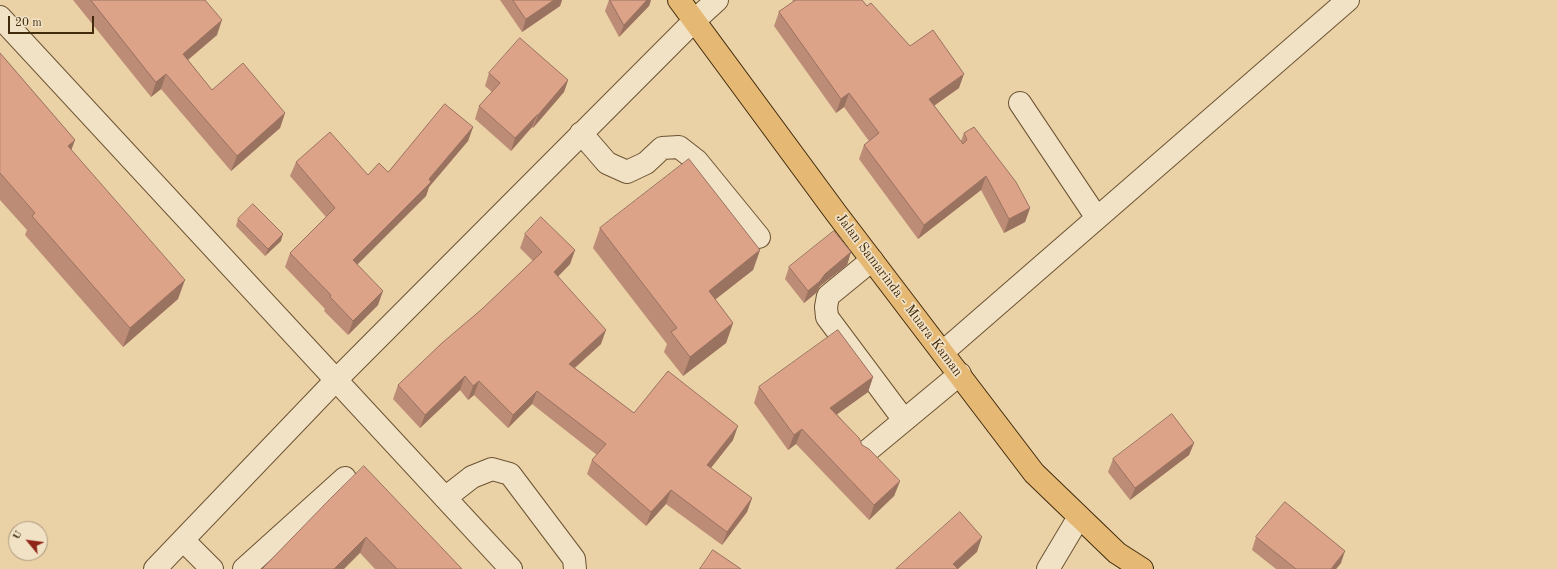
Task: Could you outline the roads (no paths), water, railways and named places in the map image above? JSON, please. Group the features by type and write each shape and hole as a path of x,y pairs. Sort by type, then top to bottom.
{"main road":[{"name":"Jalan Samarinda - Muara Kaman","path":"679,0 872,260 1034,473 1117,553 1142,569"}],"street":[{"path":"155,569 336,380 694,20 717,0"},
{"path":"942,352 1348,0"},
{"path":"0,17 511,569"},
{"path":"1020,103 1097,218"},
{"path":"581,133 607,163 627,172 646,163 662,148 679,147 697,161 759,237"},
{"path":"872,260 828,296 826,307 827,317 904,420"},
{"path":"866,452 960,374"},
{"path":"445,498 472,477 492,469 510,474 574,559 575,569"},
{"path":"244,569 345,478"},
{"path":"1048,569 1079,517"},
{"path":"183,540 212,569"}]}
